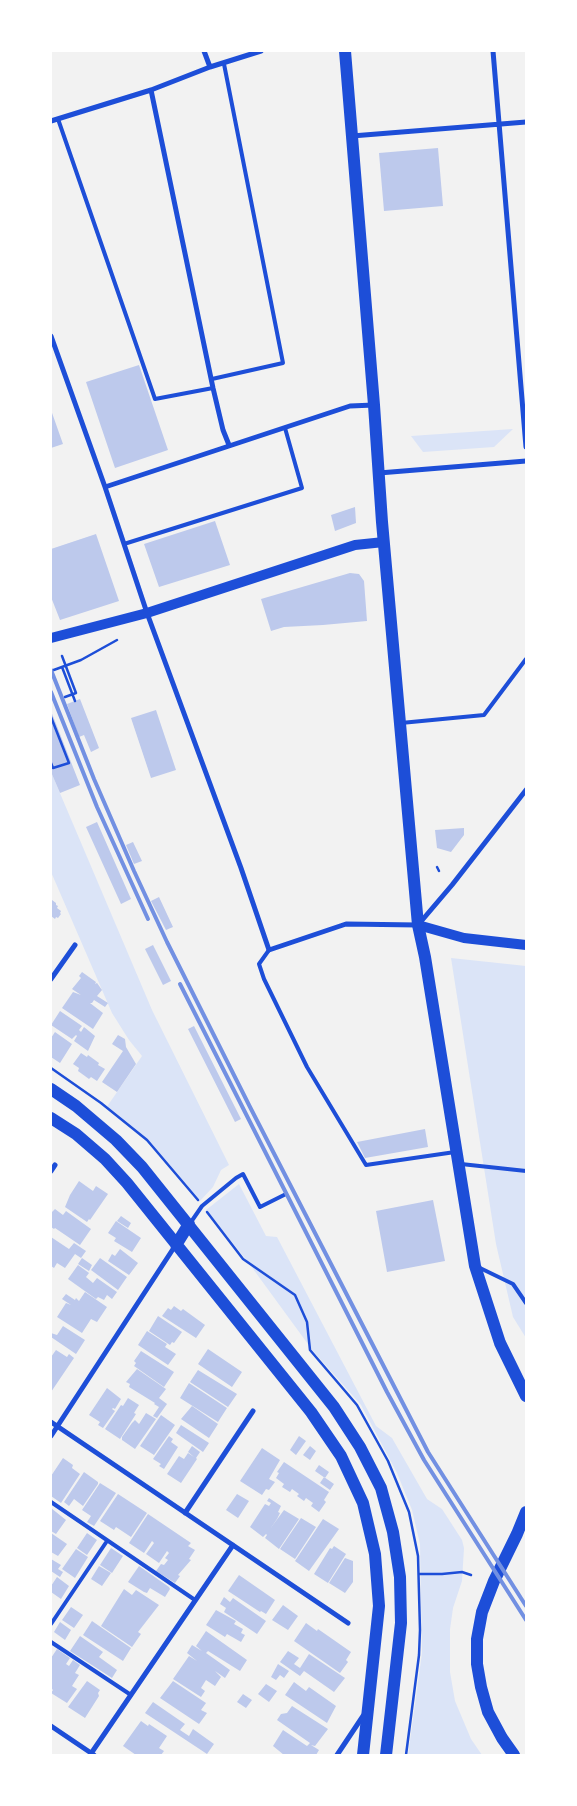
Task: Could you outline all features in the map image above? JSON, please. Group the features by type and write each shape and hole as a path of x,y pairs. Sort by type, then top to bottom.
{"main road":[{"path":"346,51 384,542 418,925 475,1266 500,1343 526,1396"},
{"path":"51,638 147,613 355,545 384,542"},
{"path":"418,925 464,938 526,945"},
{"path":"51,1090 76,1106 116,1140 142,1166 334,1407 360,1447 381,1488 393,1532 400,1577 401,1623 386,1755"},
{"path":"51,1118 76,1134 105,1159 127,1183 311,1412 341,1456 363,1503 375,1554 379,1606 363,1755"},
{"path":"176,1245 190,1224"},
{"path":"514,1755 488,1712 477,1664 477,1639 482,1612 494,1581 526,1512"}],"street":[{"path":"204,51 210,67"},
{"path":"51,121 151,90 210,67 261,51"},
{"path":"492,51 500,125 526,447"},
{"path":"151,90 213,388 223,430 229,445"},
{"path":"352,136 526,122"},
{"path":"51,336 105,487 147,613 241,868 269,950 346,924 418,925 452,885 526,790"},
{"path":"105,487 350,406 374,405"},
{"path":"379,473 526,461"},
{"path":"52,976 75,946"},
{"path":"51,1171 55,1165"},
{"path":"51,1436 176,1245"},
{"path":"185,1513 253,1411"},
{"path":"51,1422 348,1623"},
{"path":"51,1726 92,1754 232,1545"},
{"path":"337,1755 369,1708"}],"lane":[{"path":"212,379 283,363 224,64"},
{"path":"58,119 155,399 213,388"},
{"path":"124,544 302,488 285,428"},
{"path":"399,723 484,716 526,659"},
{"path":"269,950 259,964 264,979 307,1067 366,1165 458,1158 526,1171"},
{"path":"190,1224 202,1206 243,1174 260,1207 286,1194"},
{"path":"475,1266 514,1284 526,1303"},
{"path":"51,1502 195,1600"},
{"path":"51,1624 107,1541"},
{"path":"51,1642 131,1695"}],"path":[{"path":"51,671 81,660 117,640"},
{"path":"62,656 76,693 65,697"},
{"path":"62,667 75,701"},
{"path":"51,717 69,763"},
{"path":"51,763 54,768 73,761"},
{"path":"419,1574 462,1572 471,1575"}],"shaded area":[{"path":"513,429 494,447 423,452 411,436"},
{"path":"51,772 152,1010 229,1165 221,1170 213,1187 199,1202 154,1149 130,1126 106,1108 142,1056 129,1040 112,1013 51,872"},
{"path":"451,958 526,966 526,1338 513,1317 496,1244"},
{"path":"239,1184 266,1236 277,1237 376,1426 392,1438 427,1499 442,1509 462,1540 464,1548 462,1581 453,1608 450,1629 450,1672 455,1701 471,1739 482,1755 408,1755 422,1653 420,1544 412,1510 397,1473 361,1405 313,1351 248,1262 206,1210"}],"building":[{"path":"438,148 443,206 384,211 379,153"},
{"path":"139,365 168,450 115,468 86,382"},
{"path":"51,410 63,444 51,448"},
{"path":"355,507 356,523 335,531 331,515"},
{"path":"215,521 230,565 159,587 144,544"},
{"path":"96,534 119,601 60,620 51,597 51,549"},
{"path":"350,573 359,574 364,581 367,621 284,627 271,631 261,599"},
{"path":"80,699 99,748 91,752 84,735 79,737 67,704"},
{"path":"156,710 176,770 151,778 131,718"},
{"path":"51,711 80,785 60,793 51,772"},
{"path":"97,822 131,899 121,904 86,827"},
{"path":"464,828 464,835 451,852 437,848 435,830"},
{"path":"133,842 142,861 134,864 126,845"},
{"path":"159,897 173,927 166,930 151,901"},
{"path":"52,900 61,911 58,918 56,917 55,919 51,916"},
{"path":"153,945 171,981 163,985 145,949"},
{"path":"82,972 96,982 95,984 97,983 102,990 97,996 108,1003 105,1007 94,1000 90,1003 103,1013 93,1029 62,1008 73,992 81,995 72,989 81,978 79,976"},
{"path":"60,1011 82,1026 79,1030 81,1032 84,1027 95,1036 88,1051 74,1041 76,1035 72,1039 51,1025"},
{"path":"194,1026 241,1119 235,1122 188,1029"},
{"path":"55,1032 72,1044 60,1063 51,1057 51,1038"},
{"path":"118,1035 125,1039 126,1047 136,1064 117,1092 102,1082 123,1051 112,1044"},
{"path":"81,1053 87,1057 88,1055 105,1069 97,1081 91,1077 89,1079 78,1071 79,1068 73,1064"},
{"path":"425,1129 428,1147 365,1158 357,1142"},
{"path":"79,1181 93,1191 96,1186 108,1194 87,1222 65,1207"},
{"path":"433,1200 445,1261 387,1272 376,1211"},
{"path":"55,1209 63,1215 66,1211 91,1229 80,1245 51,1227 51,1213"},
{"path":"121,1216 131,1223 128,1228 117,1221"},
{"path":"116,1221 141,1238 132,1252 114,1241 116,1238 108,1233"},
{"path":"51,1237 69,1249 74,1243 86,1251 81,1258 75,1254 65,1268 57,1263 54,1268 51,1266"},
{"path":"120,1249 138,1263 129,1275 108,1261 112,1254 115,1256"},
{"path":"82,1258 92,1265 89,1271 78,1264"},
{"path":"100,1258 127,1277 118,1290 91,1270"},
{"path":"78,1265 89,1273 86,1277 93,1283 97,1278 117,1292 112,1299 107,1295 104,1300 98,1297 96,1299 68,1279"},
{"path":"85,1292 107,1307 97,1322 91,1319 82,1333 57,1317 66,1303 71,1305 62,1299 66,1294 79,1301"},
{"path":"174,1306 181,1311 183,1309 205,1325 196,1338 162,1316 168,1308 171,1310"},
{"path":"158,1316 182,1332 174,1343 172,1342 170,1345 149,1331"},
{"path":"63,1326 85,1340 76,1354 51,1337 51,1333 57,1335"},
{"path":"147,1331 167,1344 165,1347 176,1354 168,1365 138,1345"},
{"path":"208,1349 242,1372 232,1387 198,1364"},
{"path":"56,1350 67,1357 69,1354 74,1358 51,1392 51,1357"},
{"path":"141,1351 174,1372 164,1387 134,1366 136,1363 134,1361"},
{"path":"137,1369 166,1389 159,1398 167,1404 157,1418 153,1416 159,1407 129,1387 130,1384 126,1382"},
{"path":"198,1370 237,1394 228,1407 190,1382"},
{"path":"189,1383 227,1408 218,1422 180,1398"},
{"path":"107,1388 121,1399 115,1409 112,1409 115,1411 103,1428 98,1425 100,1422 89,1415"},
{"path":"128,1398 139,1405 134,1413 136,1414 120,1439 105,1429"},
{"path":"192,1406 218,1424 209,1438 181,1419"},
{"path":"146,1413 156,1419 135,1449 122,1440 122,1437 135,1420 139,1424"},
{"path":"161,1415 175,1425 154,1455 140,1446"},
{"path":"181,1425 209,1443 203,1452 176,1433"},
{"path":"169,1436 173,1439 171,1442 178,1447 164,1469 159,1466 161,1464 153,1459"},
{"path":"299,1436 306,1441 296,1455 290,1450"},
{"path":"192,1446 200,1452 181,1483 167,1474 179,1456 184,1459 188,1453 194,1457 188,1452"},
{"path":"310,1446 316,1451 310,1460 303,1455"},
{"path":"262,1448 280,1460 269,1479 275,1482 262,1495 240,1481"},
{"path":"63,1458 73,1465 72,1468 80,1474 61,1503 51,1496 51,1476"},
{"path":"284,1462 329,1492 324,1500 326,1502 319,1512 311,1506 313,1503 306,1498 304,1501 292,1489 290,1492 282,1487 284,1484 276,1478 279,1473 277,1472"},
{"path":"319,1465 329,1472 325,1478 315,1471"},
{"path":"84,1472 98,1482 98,1484 83,1506 74,1499 69,1506 64,1502"},
{"path":"324,1477 334,1484 330,1490 320,1483"},
{"path":"100,1483 116,1493 94,1526 87,1522 91,1516 82,1510"},
{"path":"118,1494 147,1513 131,1537 116,1527 114,1530 100,1521"},
{"path":"237,1494 249,1501 238,1518 226,1510"},
{"path":"269,1498 281,1506 278,1512 280,1513 270,1529 284,1510 299,1519 279,1549 265,1538 266,1534 263,1537 250,1527 265,1504 269,1506 271,1503 267,1501"},
{"path":"51,1508 66,1520 56,1534 51,1531"},
{"path":"148,1514 191,1543 188,1546 195,1550 189,1559 191,1560 178,1575 180,1576 175,1583 156,1571 161,1564 164,1565 168,1560 165,1558 169,1553 167,1551 159,1563 146,1554 154,1543 152,1541 144,1553 129,1543"},
{"path":"301,1518 316,1527 295,1559 280,1549"},
{"path":"323,1519 339,1529 309,1571 295,1561"},
{"path":"51,1533 67,1544 58,1556 51,1552"},
{"path":"87,1533 97,1540 87,1555 77,1548"},
{"path":"334,1546 346,1554 328,1583 314,1574 330,1548 332,1549"},
{"path":"111,1548 123,1556 112,1573 100,1565"},
{"path":"76,1549 88,1557 75,1578 62,1569"},
{"path":"345,1558 353,1561 353,1582 345,1593 329,1583"},
{"path":"51,1559 61,1565 58,1569 63,1572 60,1577 51,1571"},
{"path":"99,1566 111,1573 102,1586 91,1579"},
{"path":"139,1566 169,1587 170,1589 165,1597 150,1588 147,1593 144,1592 128,1582"},
{"path":"239,1575 275,1600 266,1614 228,1591"},
{"path":"57,1577 69,1586 61,1599 51,1592 51,1586"},
{"path":"124,1589 132,1595 136,1590 159,1605 138,1632 141,1634 132,1647 101,1626"},
{"path":"224,1597 230,1602 233,1598 266,1621 257,1634 224,1612 226,1608 220,1604"},
{"path":"283,1605 298,1616 288,1630 272,1620"},
{"path":"71,1607 83,1615 74,1628 62,1620"},
{"path":"216,1610 236,1621 234,1624 243,1629 241,1633 245,1635 241,1642 227,1634 225,1637 206,1625"},
{"path":"92,1621 131,1648 123,1661 83,1635"},
{"path":"60,1622 71,1630 65,1640 54,1632"},
{"path":"306,1623 351,1652 346,1660 348,1662 340,1673 294,1641"},
{"path":"206,1631 247,1660 240,1671 208,1651 206,1653 230,1670 225,1678 215,1671 221,1677 215,1686 206,1680 201,1688 205,1691 201,1697 173,1679 189,1656 197,1661 187,1653 192,1645 202,1651 196,1646"},
{"path":"80,1636 103,1652 99,1657 117,1670 112,1678 70,1651"},
{"path":"57,1649 70,1658 66,1664 69,1666 73,1660 80,1665 75,1673 79,1675 72,1686 77,1689 67,1703 51,1693 53,1690 51,1688 51,1658"},
{"path":"288,1651 299,1658 294,1664 300,1668 309,1654 345,1678 334,1692 304,1671 300,1676 280,1662"},
{"path":"278,1664 289,1671 284,1678 280,1675 276,1680 271,1677"},
{"path":"87,1681 100,1690 99,1696 85,1718 68,1707"},
{"path":"173,1681 206,1703 201,1710 207,1713 199,1724 160,1698"},
{"path":"294,1682 306,1691 309,1687 336,1706 327,1723 285,1695"},
{"path":"266,1684 277,1691 269,1702 258,1694"},
{"path":"243,1694 252,1700 246,1708 237,1702"},
{"path":"153,1702 185,1724 180,1730 189,1736 193,1729 214,1744 207,1754 145,1713"},
{"path":"292,1706 328,1729 315,1746 311,1745 319,1750 316,1755 284,1755 273,1746 283,1730 307,1746 310,1743 277,1720 281,1714 287,1713"},
{"path":"141,1721 167,1736 159,1748 164,1751 161,1755 136,1755 123,1746"}],"railway":[{"path":"51,670 94,779 134,871 167,942 250,1107 428,1452 526,1606"},
{"path":"51,692 97,807 148,919"},
{"path":"180,984 387,1392 424,1460 526,1620"}]}
